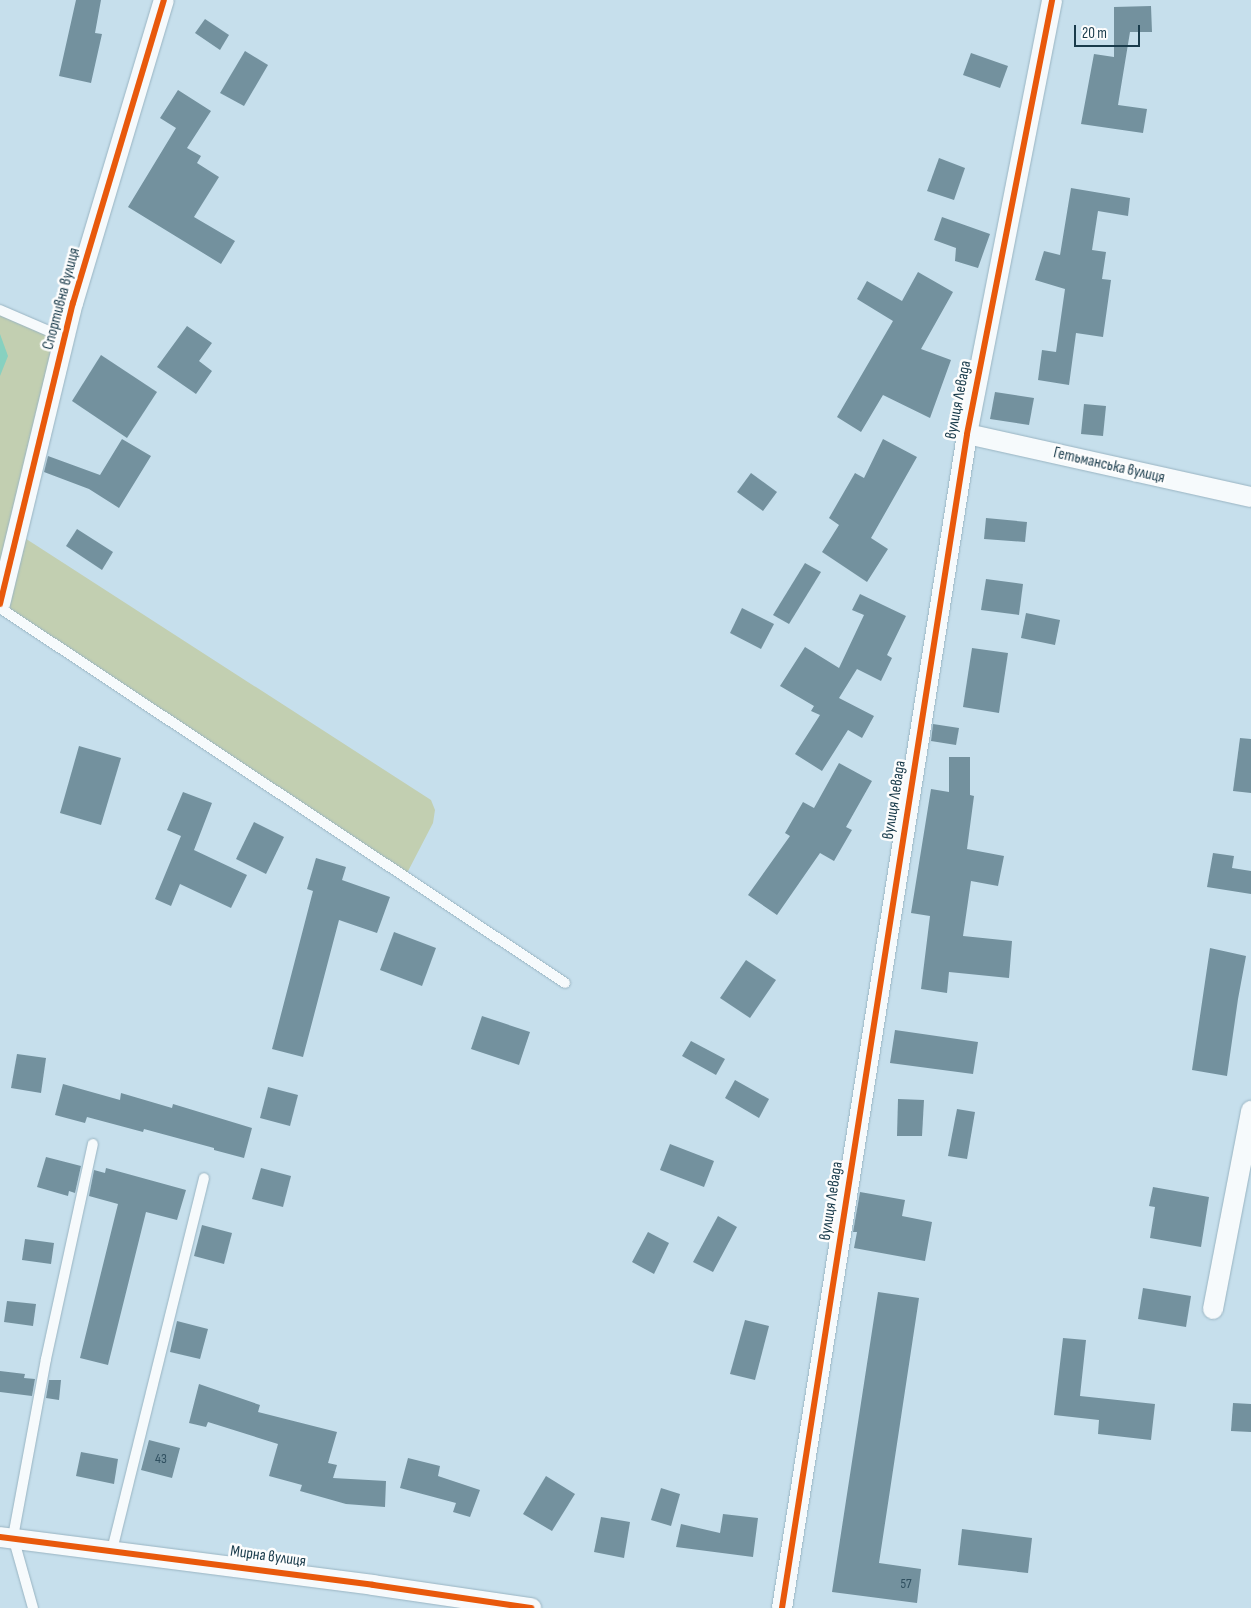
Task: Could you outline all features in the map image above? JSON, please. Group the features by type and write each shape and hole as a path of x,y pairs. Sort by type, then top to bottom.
{"street":[{"name":"вулиця Левада","path":"782,1608 966,434 1052,0"},
{"name":"Спортивна вулиця","path":"0,606 73,303 160,1"},
{"name":"Гетьманська вулиця","path":"966,434 1251,497"},
{"path":"1213,1309 1251,1111"},
{"name":"Мирна вулиця","path":"7,1537 531,1608"}],"lane":[{"path":"0,310 65,338"},
{"path":"0,606 565,984"},
{"path":"34,1608 7,1537 93,1144"},
{"path":"112,1550 204,1178"}],"shaded area":[{"path":"0,310 65,338 17,533 431,800 435,810 433,823 405,877 0,608"},
{"path":"0,334 8,356 0,376"}],"building":[{"path":"76,0 101,0 95,33 102,34 91,83 59,76"},
{"path":"1151,6 1152,32 1130,32 1118,105 1147,109 1143,133 1081,124 1094,54 1114,57 1114,7"},
{"path":"205,19 229,35 220,50 195,33"},
{"path":"245,51 268,65 244,106 220,93"},
{"path":"971,53 1008,66 1000,88 963,75"},
{"path":"178,90 211,111 187,148 201,156 197,163 219,177 194,217 235,241 221,264 128,207 176,128 160,118"},
{"path":"939,158 965,168 954,200 927,191"},
{"path":"1071,188 1130,198 1128,216 1098,211 1092,250 1106,252 1102,279 1111,280 1103,337 1076,333 1069,385 1038,380 1042,350 1056,352 1065,289 1035,280 1044,251 1060,255"},
{"path":"942,217 990,234 978,268 955,261 956,248 934,240"},
{"path":"918,272 953,292 921,349 951,360 930,418 883,395 861,432 837,417 893,321 857,299 867,281 902,301"},
{"path":"187,326 212,343 199,361 212,371 196,394 157,367"},
{"path":"101,355 157,392 127,438 72,401"},
{"path":"995,392 1034,398 1029,425 990,419"},
{"path":"1084,404 1106,406 1103,436 1081,434"},
{"path":"122,439 151,456 119,508 89,489 44,472 48,456 100,475"},
{"path":"883,439 917,457 871,538 888,549 867,582 822,552 839,525 829,518 855,473 864,478"},
{"path":"751,473 777,492 763,511 737,492"},
{"path":"986,518 1027,522 1025,542 984,539"},
{"path":"77,529 113,552 102,570 66,546"},
{"path":"805,563 821,572 789,624 773,615"},
{"path":"986,579 1023,584 1019,615 981,610"},
{"path":"860,594 906,616 887,655 892,658 881,681 857,669 839,698 874,716 862,738 848,730 822,771 795,754 820,715 811,711 814,706 780,686 805,647 839,668 864,615 852,610"},
{"path":"742,608 774,624 761,649 730,633"},
{"path":"1026,613 1060,620 1055,645 1021,638"},
{"path":"972,648 1008,653 999,713 963,707"},
{"path":"933,724 959,728 956,745 931,741"},
{"path":"1240,738 1251,739 1251,793 1233,791"},
{"path":"79,746 121,758 101,825 60,813"},
{"path":"949,757 970,757 970,795 974,796 967,849 1004,856 998,886 971,881 963,936 1012,941 1009,978 949,972 947,993 921,989 930,916 911,913 931,789 949,792"},
{"path":"839,763 872,781 846,827 852,830 834,861 820,853 777,915 748,895 790,836 785,833 803,802 814,808"},
{"path":"183,792 212,803 194,850 247,875 231,908 180,884 171,906 155,899 181,836 167,830"},
{"path":"254,822 284,837 266,874 236,859"},
{"path":"1213,853 1234,856 1232,868 1251,871 1251,894 1207,887"},
{"path":"316,858 346,867 342,880 390,897 377,933 339,920 303,1057 272,1049 313,891 307,889"},
{"path":"394,932 436,948 422,986 380,970"},
{"path":"1210,948 1246,956 1227,1076 1192,1070"},
{"path":"746,960 776,980 750,1018 720,998"},
{"path":"482,1016 530,1032 519,1065 471,1049"},
{"path":"895,1030 978,1042 973,1074 890,1063"},
{"path":"691,1041 725,1059 716,1075 682,1056"},
{"path":"17,1054 46,1058 41,1093 11,1088"},
{"path":"735,1080 769,1099 759,1118 725,1098"},
{"path":"63,1084 120,1100 121,1093 172,1108 173,1104 252,1128 244,1158 144,1129 143,1132 87,1117 85,1123 55,1115"},
{"path":"268,1087 298,1095 290,1126 260,1118"},
{"path":"898,1099 924,1100 922,1136 897,1136"},
{"path":"957,1109 975,1112 967,1159 948,1156"},
{"path":"670,1144 714,1161 704,1187 660,1170"},
{"path":"46,1157 81,1166 75,1193 69,1191 68,1196 37,1187"},
{"path":"106,1168 186,1190 177,1220 146,1212 108,1365 80,1358 118,1204 89,1196 94,1170 105,1173"},
{"path":"261,1168 291,1176 283,1207 252,1199"},
{"path":"1153,1187 1209,1197 1201,1247 1150,1238 1155,1207 1149,1206"},
{"path":"860,1192 905,1200 902,1216 932,1222 925,1261 854,1248 857,1232 853,1232"},
{"path":"718,1216 737,1227 713,1272 693,1262"},
{"path":"202,1225 232,1233 224,1264 194,1256"},
{"path":"648,1232 669,1243 654,1274 632,1262"},
{"path":"25,1239 54,1243 51,1264 22,1260"},
{"path":"1143,1288 1191,1296 1186,1327 1138,1319"},
{"path":"878,1292 919,1298 879,1563 921,1569 917,1603 832,1592"},
{"path":"7,1301 36,1304 33,1326 4,1322"},
{"path":"745,1320 769,1326 755,1380 730,1374"},
{"path":"177,1321 208,1329 200,1359 170,1352"},
{"path":"1063,1338 1086,1340 1080,1396 1155,1404 1151,1440 1098,1434 1099,1420 1054,1415"},
{"path":"0,1371 25,1374 24,1378 35,1379 32,1396 0,1392"},
{"path":"49,1380 61,1380 59,1400 46,1398"},
{"path":"199,1384 260,1405 258,1412 337,1432 328,1463 337,1465 333,1478 386,1481 385,1507 346,1504 300,1491 302,1485 269,1476 278,1444 208,1422 206,1427 189,1423"},
{"path":"1233,1403 1251,1404 1251,1432 1231,1431"},
{"path":"149,1440 180,1448 172,1478 141,1470"},
{"path":"81,1452 118,1459 114,1484 76,1476"},
{"path":"408,1458 440,1466 438,1476 480,1490 470,1517 453,1512 456,1503 400,1488"},
{"path":"546,1476 575,1494 552,1531 523,1514"},
{"path":"661,1488 680,1494 671,1526 651,1520"},
{"path":"723,1514 758,1518 753,1557 676,1547 681,1524 720,1533"},
{"path":"601,1517 630,1522 624,1558 594,1552"},
{"path":"962,1529 1032,1538 1028,1573 958,1565"}],"cycle path":[{"path":"0,604 73,303 164,0"},
{"path":"782,1608 967,434 1052,0"},
{"path":"0,1537 373,1585 531,1608"}]}
